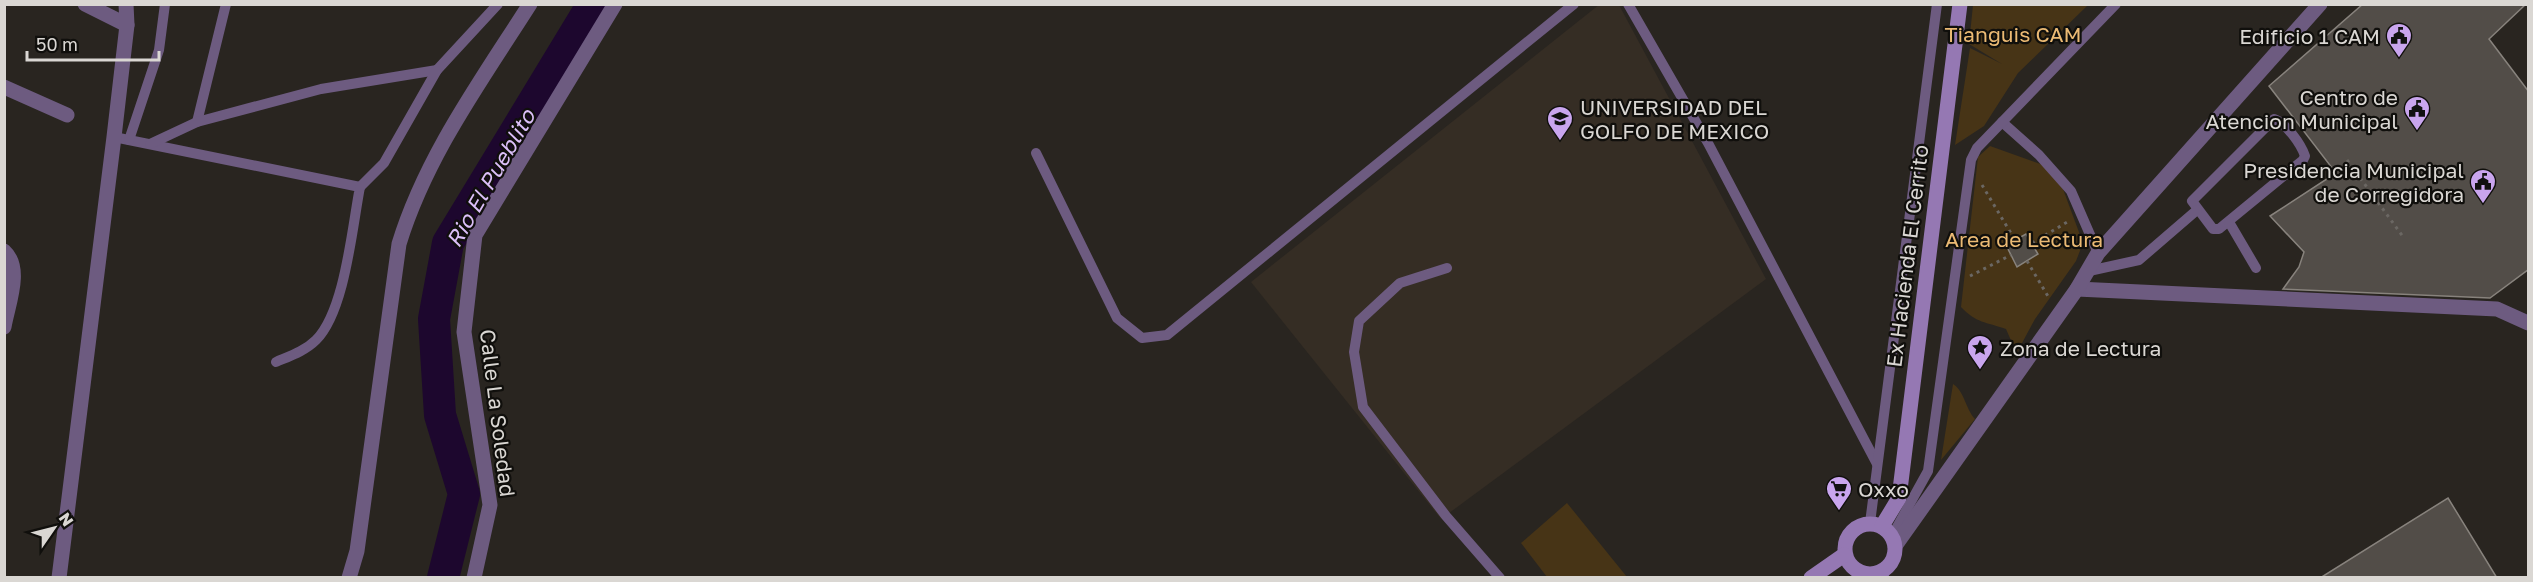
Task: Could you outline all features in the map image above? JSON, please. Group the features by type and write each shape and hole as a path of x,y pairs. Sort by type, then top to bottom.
{"street":[{"path":"85,4 127,25"},
{"path":"59,578 122,139 126,4"},
{"path":"349,578 357,551 399,244 411,205 440,148 530,4"},
{"name":"Calle La Soledad","path":"474,578 490,505 464,332 474,235 615,4"},
{"name":"Ex Hacienda El Cerrito","path":"1885,533 1899,498 1960,4"},
{"path":"1885,533 2077,289 2098,253 2320,4"},
{"path":"4,87 67,115"},
{"path":"4,251 12,258 14,268 4,327"},
{"path":"2077,289 2497,309 2529,322"},
{"path":"1839,578 1848,561 1844,545 1849,533 1858,526 1885,533"},
{"path":"1848,561 1870,575 1881,575 1889,567 1894,557 1885,533"},
{"path":"1811,578 1848,561"}],"lane":[{"path":"165,4 159,50 122,139 360,187"},
{"path":"197,122 226,4"},
{"path":"276,362 302,351 317,340 339,299 360,187 384,163 437,70 498,4"},
{"path":"1036,153 1118,318 1142,338 1167,335 1574,4"},
{"path":"1628,4 1708,143 1878,464"},
{"path":"1885,533 1878,464 1937,4"},
{"path":"1885,533 1928,471 1971,160 1977,148 2115,4"},
{"path":"150,144 197,122 321,89 437,70"},
{"path":"2277,119 2305,156 2229,222 2216,230 2197,210 2192,201 2195,196 2267,124 2277,119"},
{"path":"2002,122 2039,155 2071,191 2098,253"},
{"path":"2089,271 2139,260 2197,210"},
{"path":"2229,222 2256,268"},
{"path":"1447,268 1400,283 1359,321 1354,352 1363,407 1446,516 1500,578"}],"path":[{"path":"2347,160 2404,238"},
{"path":"1976,175 2015,240"},
{"path":"2032,243 2075,218"},
{"path":"1965,279 2011,255"},
{"path":"2027,261 2049,298"}],"shaded area":[{"name":"UNIVERSIDAD DEL GOLFO DE MEXICO","path":"1600,4 1619,5 1766,279 1441,519 1251,282"}],"green space":[{"name":"Tianguis CAM","path":"1973,5 2088,5 2018,73 1984,126 1955,145 1970,48 2002,64 1969,44"},
{"name":"Area de Lectura","path":"1990,146 2043,165 2063,189 2083,243 2076,261 2035,319 2014,358 2013,345 2006,329 1977,319 1961,307 1978,157"},
{"path":"1953,384 1960,391 1975,419 1941,460"},
{"path":"1567,503 1627,577 1547,577 1521,543"}],"building":[{"name":"Centro de Atencion Municipal","path":"2363,4 2526,4 2489,39 2529,92 2529,269 2490,298 2283,289 2299,267 2304,252 2270,216 2336,173 2269,86"},
{"path":"2026,234 2038,254 2017,267 2006,245"},
{"path":"2448,498 2497,578 2320,578"}],"waterway":[{"name":"Rio El Pueblito","path":"443,578 464,494 440,415 434,319 448,243 593,4"}],"place":[{"name":"Edificio 1 CAM","path":"2399,59"},
{"name":"Centro de Atencion Municipal","path":"2417,132"},
{"name":"UNIVERSIDAD DEL GOLFO DE MEXICO","path":"1560,142"},
{"name":"Presidencia Municipal de Corregidora","path":"2483,205"},
{"name":"Zona de Lectura","path":"1980,371"},
{"name":"Oxxo","path":"1839,512"}]}
